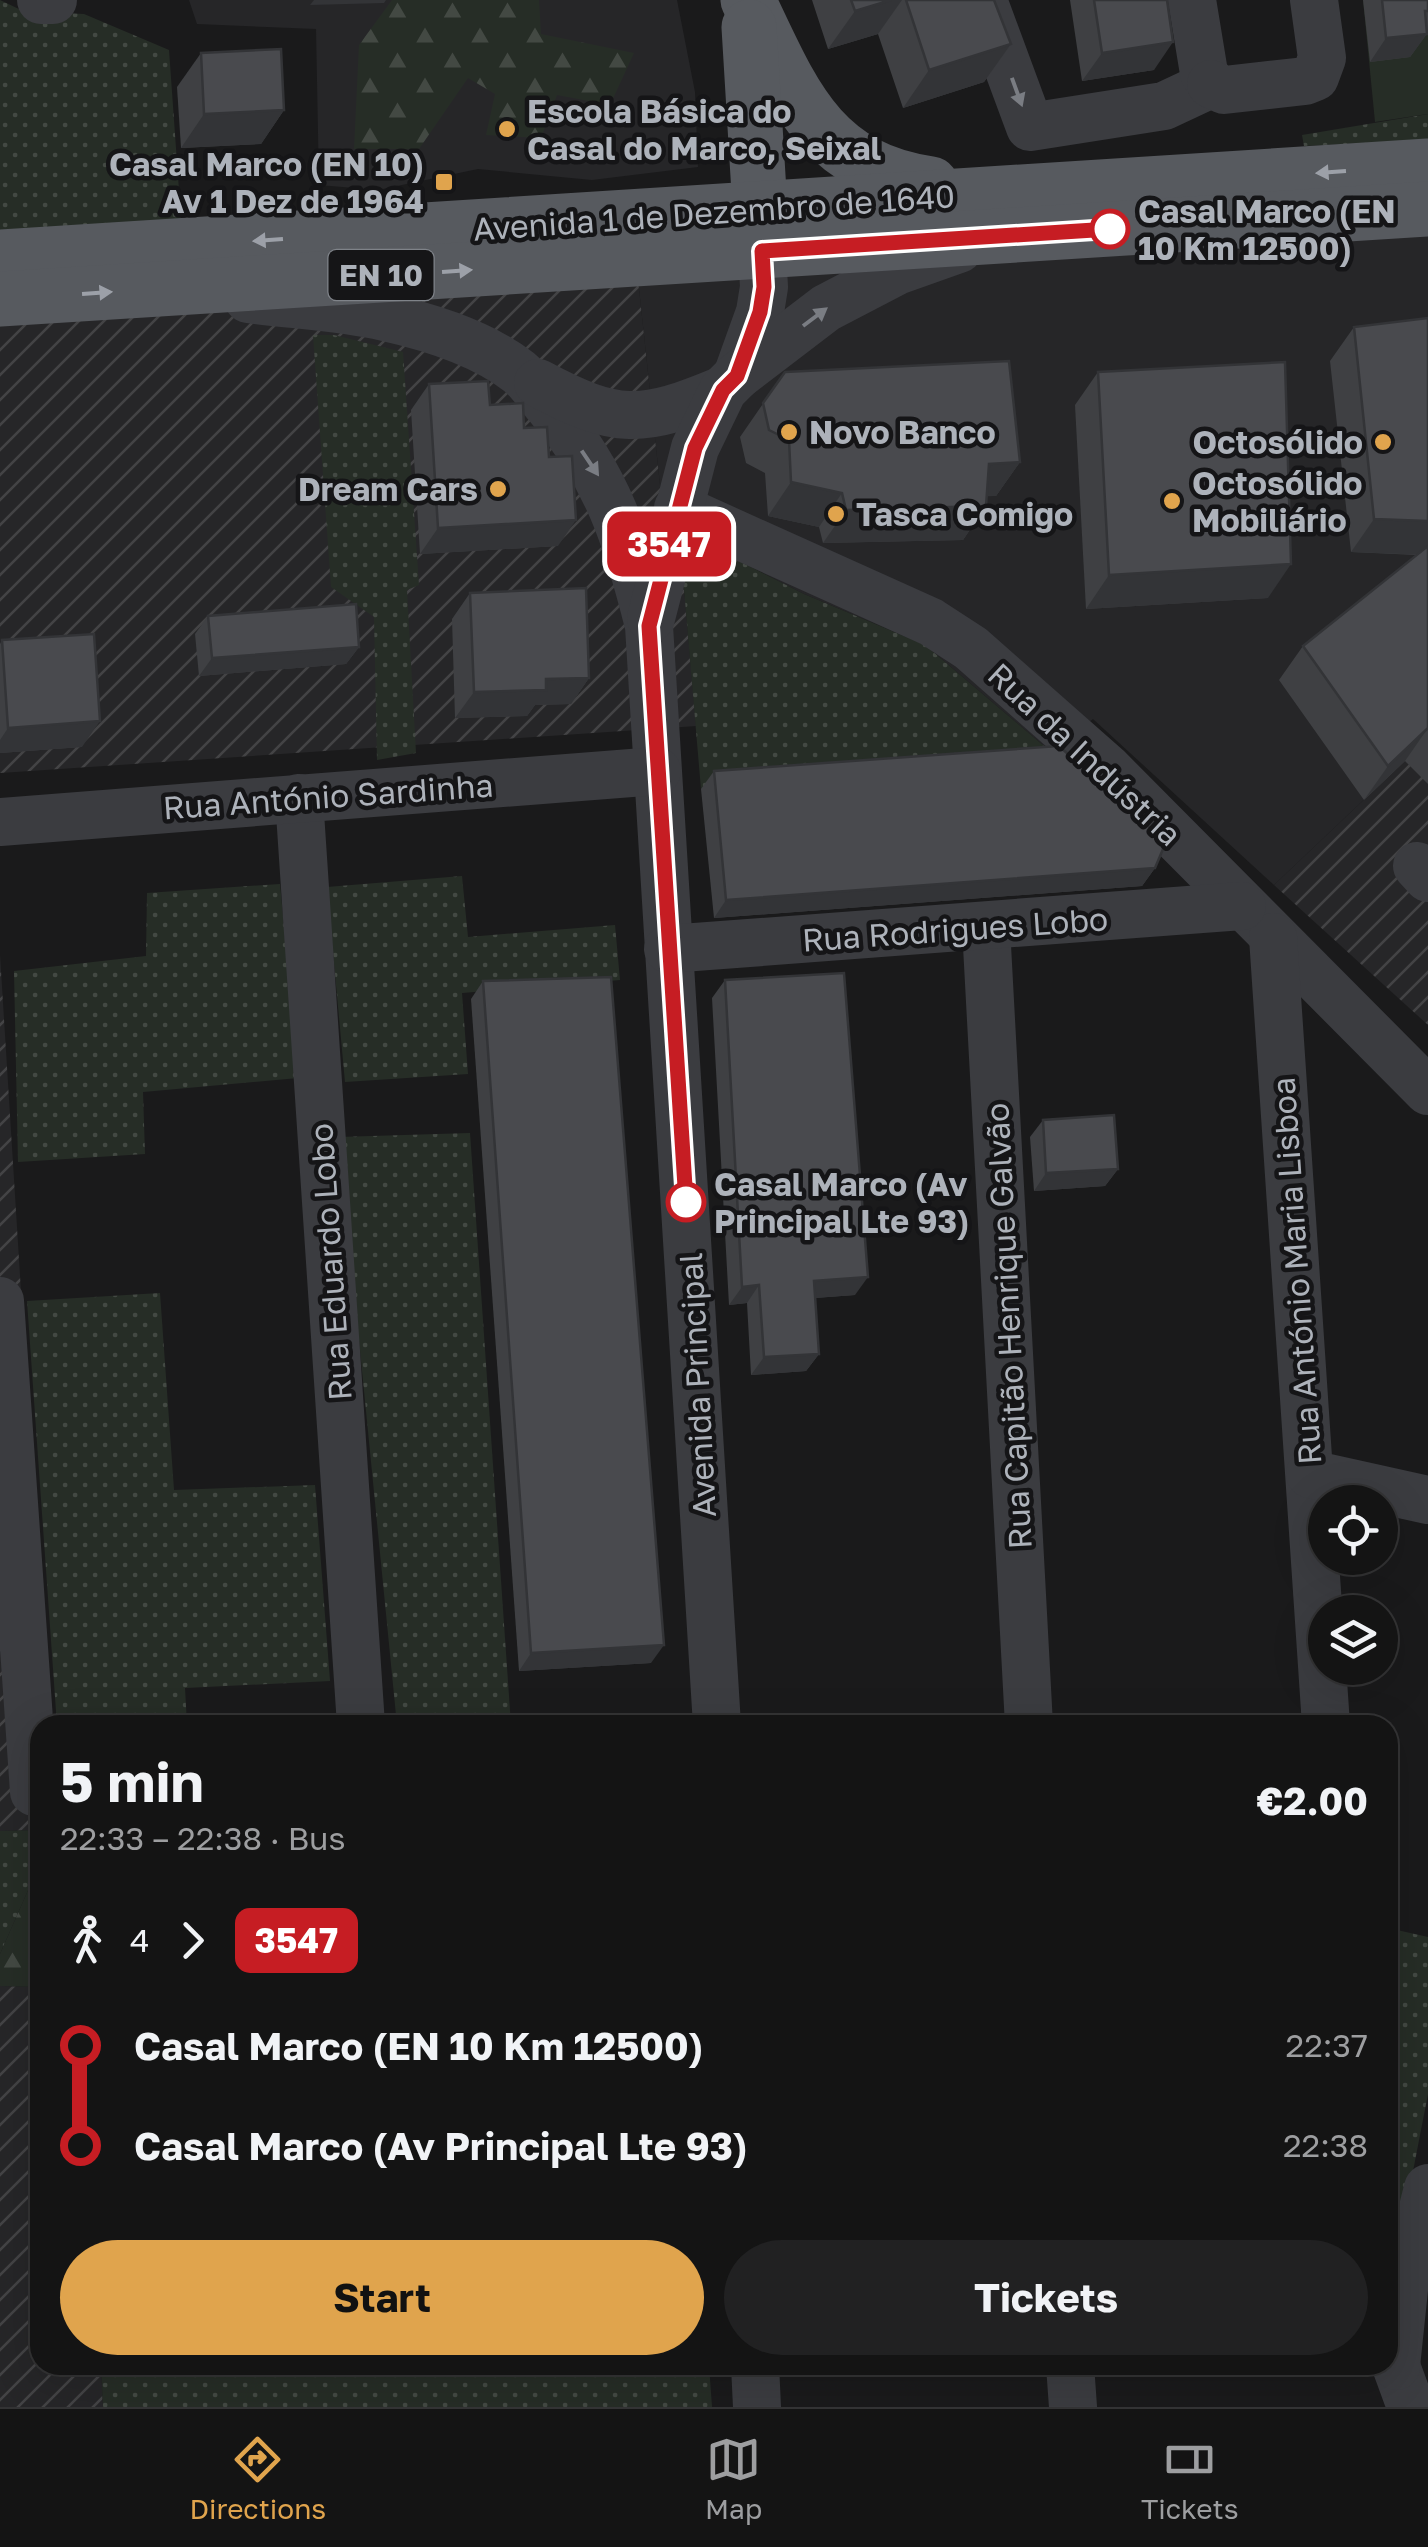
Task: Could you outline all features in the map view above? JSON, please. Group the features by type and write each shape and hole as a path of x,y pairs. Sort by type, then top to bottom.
{"main road":[{"path":"747,0 801,104 831,141 874,171 914,182 997,215"},
{"path":"747,0 761,230"},
{"name":"Avenida 1 de Dezembro de 1640","path":"997,215 1428,166"},
{"name":"Avenida 1 de Dezembro de 1640","path":"0,258 761,230 997,215 1428,209"},
{"name":"Avenida 1 de Dezembro de 1640","path":"0,299 166,289 761,230"}],"street":[{"path":"41,0 53,0"},
{"path":"983,0 1030,127 1161,107 1211,84"},
{"path":"1192,0 1204,73 1211,84 1224,90 1306,82 1317,75 1322,58 1314,0"},
{"name":"Avenida Principal","path":"166,289 383,316 448,335 572,401 609,414 674,411 730,383 844,298 997,215"},
{"name":"Avenida Principal","path":"649,626 695,448 730,383 760,312 764,287 761,230"},
{"name":"Avenida Principal","path":"521,373 568,430 600,478 628,544 649,626 716,1715"},
{"name":"Rua da Indústria","path":"678,508 931,622 971,648 1107,768 1428,1091"},
{"name":"Rua António Sardinha","path":"0,822 656,771"},
{"name":"Rua Eduardo Lobo","path":"299,798 360,1715"},
{"name":"Rua Rodrigues Lobo","path":"668,949 986,928 1257,922"},
{"name":"Rua António Maria Lisboa","path":"1257,922 1310,1474 1313,1715"},
{"name":"Rua Capitão Henrique Galvão","path":"986,928 1028,1715"},
{"path":"0,1302 25,1792"},
{"path":"1310,1474 1428,1500"},
{"path":"1398,2372 1405,2280 1428,2188"},
{"path":"756,2375 758,2407"},
{"path":"1071,2375 1073,2407"}],"shaded area":[{"name":"Escola Básica do Casal do Marco, Seixal","path":"189,0 677,0 695,92 698,167 592,180 478,169 378,190 319,185 316,29 197,24"},
{"path":"1428,191 1428,739 1274,885 1093,719 1051,752 925,645 804,594 717,550 681,554 660,485 634,242"},
{"path":"634,242 660,485 681,554 696,726 0,773 0,278"},
{"path":"1428,739 1428,1025 1274,885"},
{"path":"0,955 47,1715 30,1715 30,1830 0,1831"},
{"path":"0,1986 30,1987 30,2375 101,2375 103,2407 0,2407"}],"green space":[{"path":"0,0 23,11 84,14 169,50 181,219 0,231"},
{"path":"392,0 539,0 541,34 634,53 610,105 557,95 541,138 486,135 495,94 468,78 419,149 354,149 359,45"},
{"path":"1363,0 1428,0 1428,114 1375,122"},
{"path":"1428,114 1428,140 1304,146 1302,135"},
{"path":"313,335 334,335 403,352 419,585 407,590 416,753 377,760 374,617 331,587"},
{"path":"717,550 804,594 925,645 1051,752 1046,764 701,789 681,554"},
{"path":"462,876 468,937 615,925 620,980 462,993 468,1074 345,1082 327,887"},
{"path":"280,884 298,1078 143,1092 145,1154 18,1162 14,971 146,956 147,893"},
{"path":"470,1133 510,1715 396,1715 339,1137"},
{"path":"160,1293 174,1490 315,1485 330,1681 185,1688 186,1715 56,1715 27,1301"},
{"path":"30,1830 30,1886 0,1954 0,1831"},
{"path":"30,1886 30,1987 0,1986 0,1954"},
{"path":"1398,1930 1428,1937 1428,2094 1398,2248"},
{"path":"101,2375 710,2375 712,2407 103,2407"}],"building":[{"path":"851,0 891,0 855,11"},
{"path":"906,0 994,0 1011,44 929,70"},
{"path":"1094,0 1167,0 1173,42 1102,53"},
{"path":"1382,0 1428,0 1427,34 1386,38"},
{"path":"281,49 284,110 204,114 201,53"},
{"name":"Octosólido","path":"1428,318 1428,521 1374,519 1354,327"},
{"path":"1009,361 1020,462 989,464 986,506 846,510 842,493 791,482 789,440 769,430 763,403 785,372"},
{"name":"Octosólido Mobiliário","path":"1285,362 1291,564 1109,575 1098,372"},
{"path":"488,381 490,405 523,403 524,428 547,427 549,457 572,456 576,520 438,528 429,384"},
{"path":"1428,546 1428,728 1388,766 1303,646"},
{"path":"586,588 589,678 546,679 546,690 474,692 470,593"},
{"path":"356,604 359,647 212,658 208,616"},
{"path":"94,634 100,721 8,728 2,640"},
{"path":"1059,746 1166,842 1155,868 726,900 714,771"},
{"path":"844,973 868,1277 814,1281 819,1354 764,1357 759,1285 742,1287 725,980"},
{"path":"611,977 664,1645 531,1653 483,981"},
{"path":"1114,1115 1118,1169 1046,1173 1043,1120"}],"bus line":[{"name":"3547","path":"686,1202 649,626 695,448 723,390 737,376 760,312 764,287 762,251 1110,229"}],"place":[{"name":"Escola Básica do Casal do Marco, Seixal","path":"507,129"},
{"name":"Casal Marco (EN 10) Av 1 Dez de 1964","path":"444,182"},
{"name":"Casal Marco (EN 10 Km 12500)","path":"1110,229"},
{"name":"Novo Banco","path":"789,432"},
{"name":"Octosólido","path":"1383,442"},
{"name":"Dream Cars","path":"498,489"},
{"name":"Octosólido Mobiliário","path":"1172,501"},
{"name":"Tasca Comigo","path":"836,514"},
{"name":"Casal Marco (Av Principal Lte 93)","path":"686,1202"}]}
